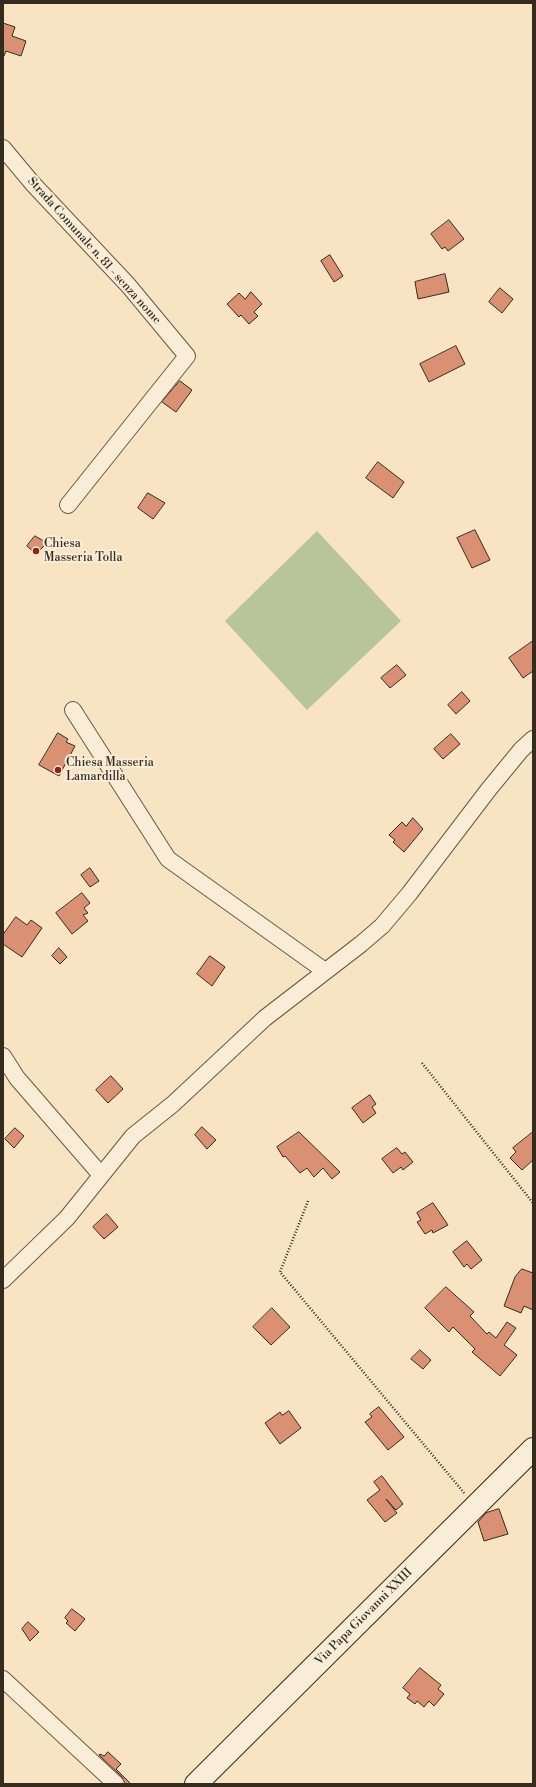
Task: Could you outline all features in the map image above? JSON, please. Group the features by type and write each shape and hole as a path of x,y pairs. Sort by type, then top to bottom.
{"main road":[{"name":"Via Papa Giovanni XXIII","path":"196,1784 533,1449"}],"street":[{"name":"Strada Comunale n. 81 - senza nome","path":"3,148 33,184 128,285 187,356 68,505"},
{"path":"73,710 168,859 325,971"},
{"path":"3,1280 67,1218 133,1136 178,1099 265,1018 382,926 409,894 489,789 521,750 533,739"},
{"path":"3,1056 17,1078 101,1175"},
{"path":"3,1679 116,1784"}],"path":[{"path":"422,1063 533,1203"},
{"path":"308,1201 280,1272 476,1506"}],"green space":[{"path":"317,531 401,621 307,710 225,621"}],"building":[{"path":"3,23 15,27 12,36 26,41 21,56 6,51 3,56"},
{"path":"449,220 464,239 448,251 445,247 442,249 431,234"},
{"path":"330,255 343,276 334,282 321,261"},
{"path":"445,274 449,292 418,299 415,282"},
{"path":"500,288 513,299 502,313 489,302"},
{"path":"251,292 262,304 254,312 258,316 249,324 241,315 239,317 227,304 239,293 245,299"},
{"path":"456,346 465,364 429,382 420,364"},
{"path":"180,381 192,390 176,412 162,402"},
{"path":"378,462 404,482 393,498 366,478"},
{"path":"148,493 165,503 153,519 138,508"},
{"path":"475,530 490,560 472,568 457,538"},
{"path":"35,536 47,543 36,554 27,546"},
{"path":"533,641 533,671 523,678 509,658"},
{"path":"397,665 406,675 390,688 381,678"},
{"path":"462,692 470,701 456,714 448,705"},
{"path":"58,733 68,739 66,742 75,746 59,776 39,765"},
{"path":"451,734 460,744 443,759 434,749"},
{"path":"413,818 423,829 404,852 393,842 395,840 389,835 402,822 406,826"},
{"path":"90,868 99,881 90,887 81,875"},
{"path":"82,893 90,903 84,908 88,913 83,915 88,921 72,934 56,913"},
{"path":"16,917 27,925 31,920 42,928 22,957 3,944 3,935"},
{"path":"59,948 67,957 60,964 52,956"},
{"path":"210,956 225,967 212,986 197,974"},
{"path":"111,1076 123,1089 108,1103 96,1090"},
{"path":"370,1095 376,1104 372,1107 376,1113 363,1123 352,1108"},
{"path":"202,1127 216,1140 207,1149 195,1135"},
{"path":"15,1128 24,1136 14,1148 5,1139"},
{"path":"299,1132 340,1172 332,1179 323,1168 314,1177 307,1168 300,1173 285,1156 283,1157 277,1147"},
{"path":"533,1132 533,1160 522,1170 510,1158 516,1152 513,1148"},
{"path":"397,1148 402,1154 405,1152 413,1162 403,1170 401,1167 393,1173 382,1159"},
{"path":"433,1203 448,1225 433,1233 432,1230 425,1234 417,1222 421,1220 417,1213"},
{"path":"107,1214 118,1227 104,1239 93,1227"},
{"path":"467,1241 482,1260 471,1269 467,1264 464,1267 453,1252"},
{"path":"522,1269 533,1273 533,1310 524,1306 521,1313 504,1306 515,1277"},
{"path":"446,1287 474,1312 470,1316 487,1334 489,1332 496,1338 507,1322 516,1328 504,1345 517,1355 500,1376 472,1352 475,1349 453,1327 449,1332 425,1308"},
{"path":"272,1308 290,1327 271,1345 253,1327"},
{"path":"420,1350 431,1360 423,1369 411,1359"},
{"path":"379,1407 404,1437 388,1450 365,1422 372,1417 370,1414"},
{"path":"289,1411 301,1428 280,1444 265,1423 280,1412 282,1415"},
{"path":"382,1476 403,1504 396,1510 386,1499 397,1513 385,1522 367,1500 380,1490 374,1482"},
{"path":"499,1509 508,1534 484,1541 478,1522 486,1513"},
{"path":"72,1609 85,1619 75,1631 66,1623 68,1621 65,1618"},
{"path":"28,1622 39,1632 30,1641 22,1629"},
{"path":"420,1668 441,1685 438,1689 444,1694 434,1706 429,1701 424,1707 417,1701 415,1704 407,1698 410,1694 403,1688"},
{"path":"108,1752 121,1764 116,1769 131,1784 125,1784 122,1777 99,1755 104,1756"}],"place":[{"name":"Chiesa Masseria Tolla","path":"36,551"},
{"name":"Chiesa Masseria Lamardilla","path":"58,770"}]}
